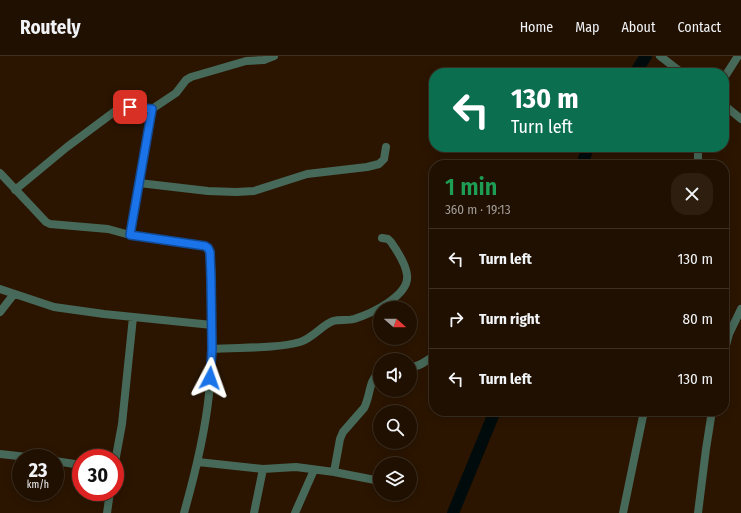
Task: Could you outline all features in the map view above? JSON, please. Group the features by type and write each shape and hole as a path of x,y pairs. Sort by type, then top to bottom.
{"street":[{"path":"15,190 67,147 118,109 125,107 152,109 176,93 186,80 192,77 246,61 264,60 274,56"},
{"path":"660,56 676,68"},
{"path":"729,70 738,56"},
{"path":"130,235 152,109"},
{"path":"729,109 741,119"},
{"path":"139,183 208,192 254,191 307,174 367,167 379,164 384,159 386,147"},
{"path":"0,173 46,222 50,224 108,229 130,235 205,246 208,248 210,252 212,325 209,393 198,462 184,513"},
{"path":"212,349 288,345 301,342 315,335 332,321 354,319 389,303 404,288 407,282 407,276 406,268 392,242 388,239 382,238"},
{"path":"0,289 54,307 104,314 212,325"},
{"path":"0,312 14,294"},
{"path":"729,334 741,309"},
{"path":"117,449 122,424 133,317"},
{"path":"417,366 420,366 429,360"},
{"path":"334,472 340,439 343,432 364,408 373,379"},
{"path":"623,513 643,416"},
{"path":"698,513 711,416"},
{"path":"0,454 12,455"},
{"path":"198,462 263,469 291,467 334,472 373,480"},
{"path":"254,513 263,469"},
{"path":"295,513 314,470"},
{"path":"106,513 108,501"}],"waterway":[{"path":"638,68 646,56"},
{"path":"584,160 586,152"},
{"path":"453,513 493,416"}],"route":[{"path":"130,107 147,110 152,109 130,235 205,246 208,248 210,252 211,279 212,349 210,378"}]}
